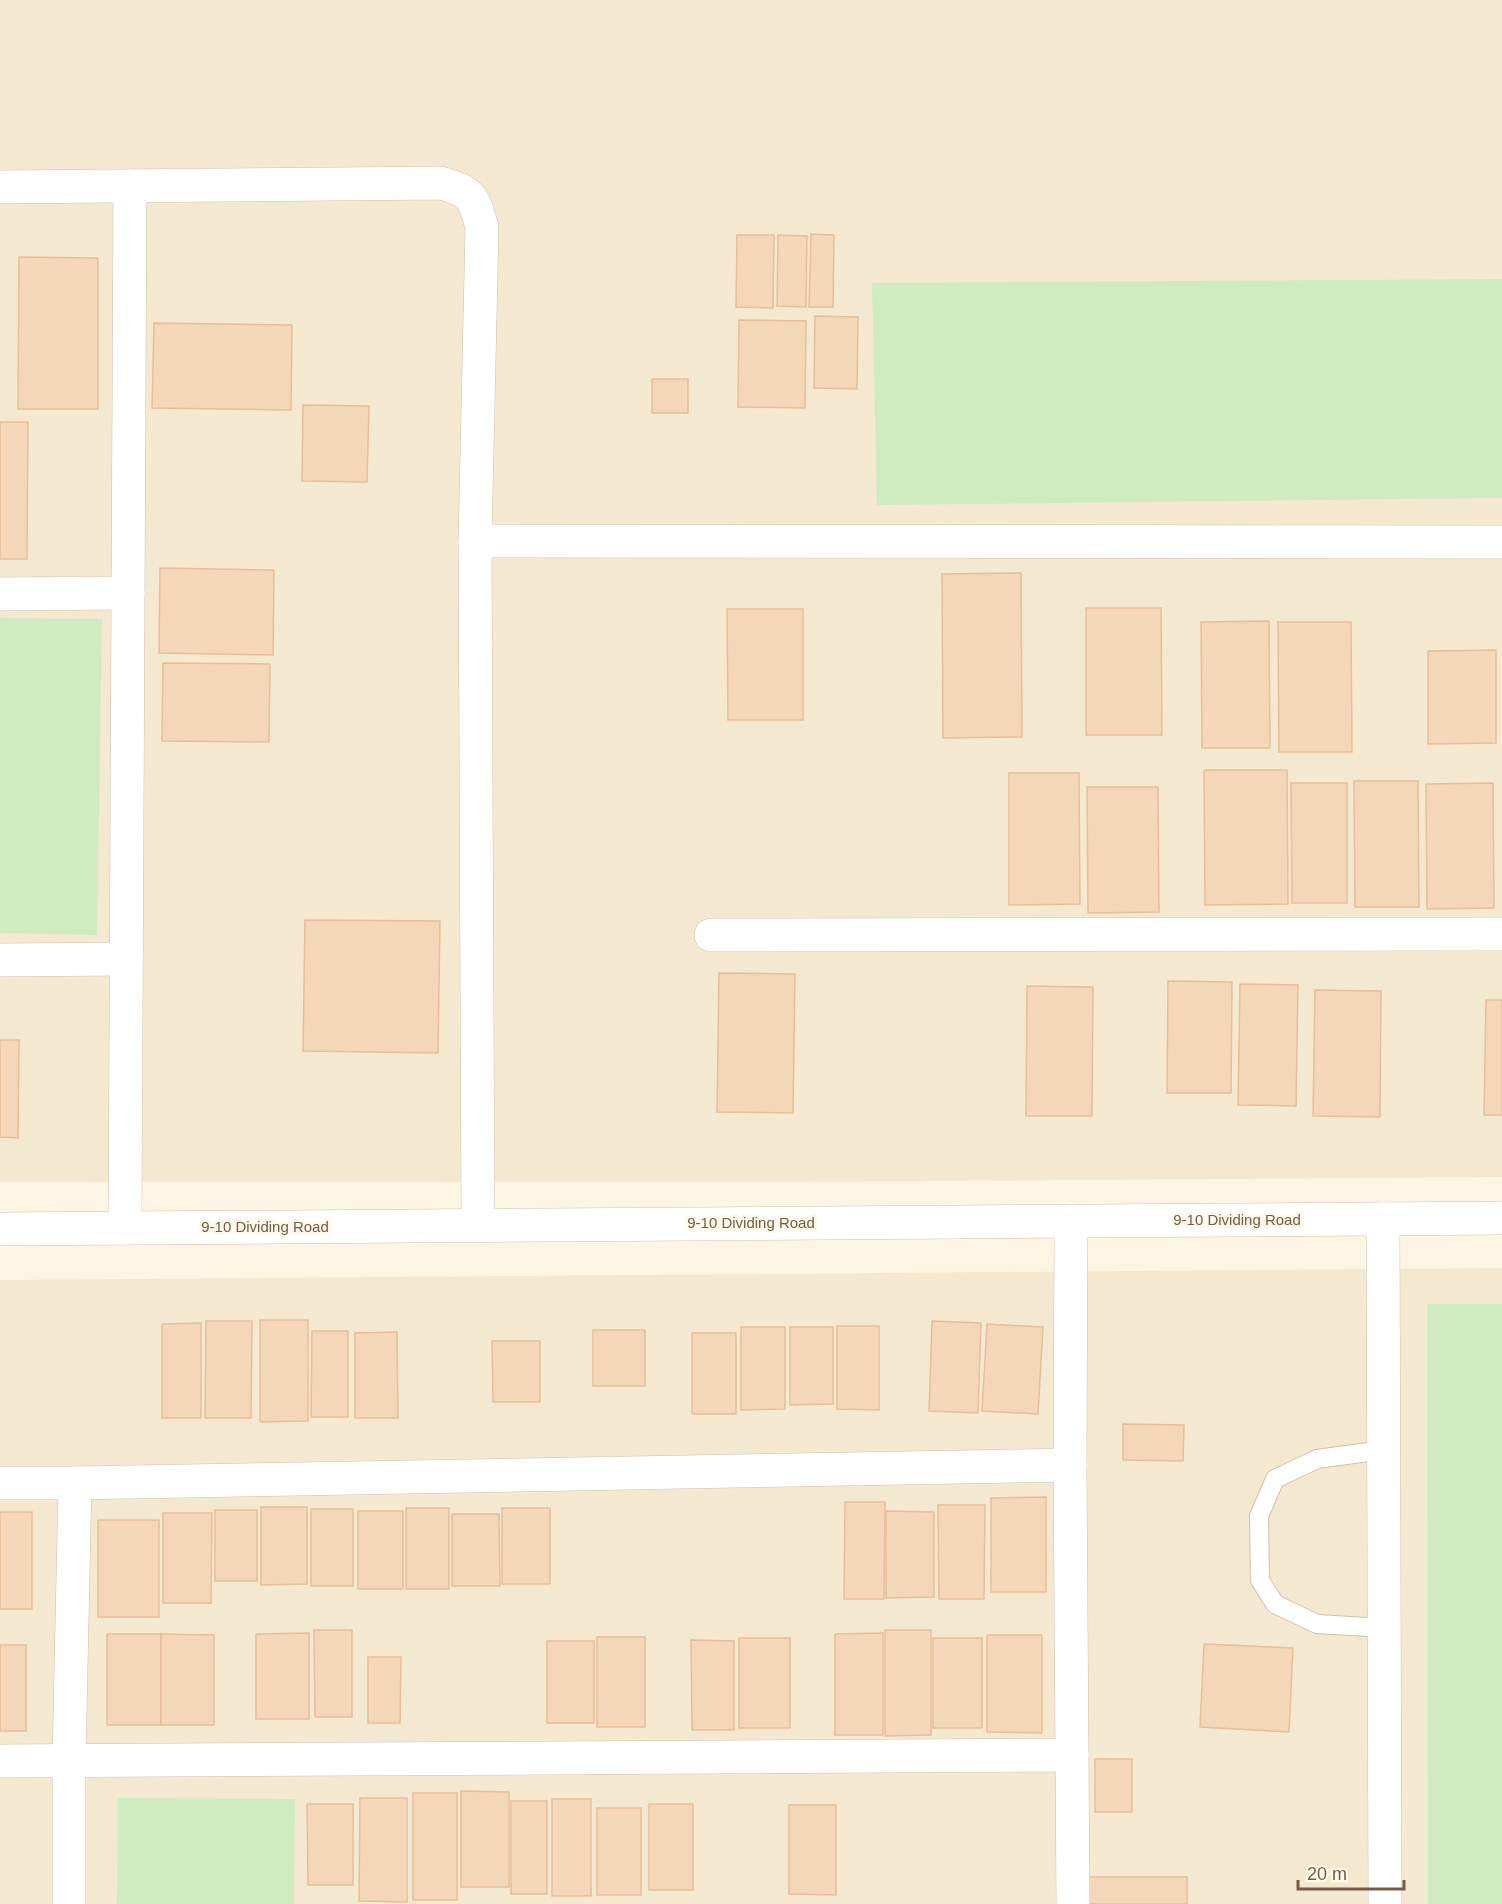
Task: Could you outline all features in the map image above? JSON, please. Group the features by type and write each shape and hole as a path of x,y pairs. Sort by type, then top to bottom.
{"street":[{"path":"0,187 441,183 463,189 475,204 482,227 475,541 478,1226"},
{"path":"125,1228 130,186"},
{"path":"475,541 1502,542"},
{"path":"0,594 128,593"},
{"path":"711,935 1502,934"},
{"path":"0,960 126,959"},
{"name":"9-10 Dividing Road","path":"0,1229 1502,1218"},
{"path":"1383,1219 1385,1904"},
{"path":"1071,1221 1073,1904"},
{"path":"0,1483 1070,1465"},
{"path":"69,1904 69,1760 75,1483"},
{"path":"0,1761 1072,1755"}],"lane":[{"path":"1383,1450 1317,1459 1275,1479 1259,1516 1260,1580 1275,1604 1317,1624 1384,1628"}],"shaded area":[{"path":"0,0 1502,0 1502,1177 807,1182 0,1182"},
{"path":"1502,1268 1502,1904 0,1904 0,1280"}],"green space":[{"path":"1502,279 1502,498 877,505 872,283"},
{"path":"0,618 102,619 97,935 0,933"},
{"path":"1427,1304 1502,1304 1502,1904 1428,1904"},
{"path":"118,1798 295,1799 294,1904 117,1904"}],"building":[{"path":"811,234 834,235 833,307 809,307"},
{"path":"737,235 774,235 773,308 736,307"},
{"path":"778,235 807,236 806,307 777,306"},
{"path":"19,257 98,258 98,409 18,409"},
{"path":"815,316 858,317 857,389 814,388"},
{"path":"739,320 806,321 805,408 738,407"},
{"path":"154,323 292,325 291,410 152,408"},
{"path":"652,379 688,379 688,413 652,413"},
{"path":"303,405 369,406 367,482 302,481"},
{"path":"0,422 28,422 27,559 0,559"},
{"path":"160,568 274,570 273,655 159,653"},
{"path":"1021,573 1022,737 943,738 942,574"},
{"path":"1086,608 1161,608 1162,735 1086,735"},
{"path":"727,609 803,609 803,720 728,720"},
{"path":"1269,621 1270,748 1202,748 1201,622"},
{"path":"1278,622 1351,622 1352,752 1279,752"},
{"path":"1496,650 1496,743 1428,744 1428,651"},
{"path":"163,663 270,664 269,742 162,741"},
{"path":"1204,770 1287,770 1288,904 1205,905"},
{"path":"1009,773 1079,773 1080,904 1009,905"},
{"path":"1354,781 1418,781 1419,907 1355,907"},
{"path":"1291,783 1347,783 1347,903 1292,903"},
{"path":"1493,783 1494,908 1427,909 1426,784"},
{"path":"1087,787 1158,787 1159,912 1088,913"},
{"path":"305,920 440,921 438,1053 303,1051"},
{"path":"719,973 795,974 793,1113 717,1112"},
{"path":"1168,981 1232,982 1231,1093 1167,1093"},
{"path":"1240,984 1298,985 1296,1106 1238,1105"},
{"path":"1027,986 1093,987 1092,1116 1026,1116"},
{"path":"1315,990 1381,991 1380,1117 1313,1116"},
{"path":"1486,1000 1502,1000 1502,1115 1484,1115"},
{"path":"0,1040 19,1040 18,1138 0,1137"},
{"path":"260,1320 308,1320 308,1421 260,1422"},
{"path":"206,1321 252,1321 251,1418 205,1418"},
{"path":"932,1321 981,1323 978,1413 929,1411"},
{"path":"201,1323 201,1418 162,1418 162,1324"},
{"path":"987,1324 1043,1327 1038,1414 982,1411"},
{"path":"837,1326 879,1326 879,1410 837,1409"},
{"path":"741,1327 785,1327 785,1409 741,1410"},
{"path":"790,1327 833,1327 833,1404 790,1405"},
{"path":"593,1330 645,1330 645,1386 593,1386"},
{"path":"312,1331 348,1331 348,1417 311,1417"},
{"path":"397,1332 398,1418 355,1418 355,1333"},
{"path":"692,1333 736,1333 736,1414 692,1414"},
{"path":"492,1341 540,1341 540,1402 493,1402"},
{"path":"1123,1424 1184,1425 1183,1461 1123,1460"},
{"path":"1046,1497 1046,1592 991,1592 991,1498"},
{"path":"845,1502 885,1502 884,1599 844,1599"},
{"path":"938,1505 985,1505 984,1599 939,1599"},
{"path":"261,1507 307,1507 307,1584 261,1585"},
{"path":"406,1508 449,1508 449,1589 406,1589"},
{"path":"502,1508 550,1508 550,1584 502,1584"},
{"path":"311,1509 353,1509 353,1586 311,1586"},
{"path":"215,1510 257,1510 257,1581 215,1581"},
{"path":"358,1511 403,1511 403,1589 358,1589"},
{"path":"886,1511 934,1512 934,1597 886,1598"},
{"path":"0,1512 32,1512 32,1609 0,1609"},
{"path":"163,1513 212,1513 211,1603 163,1603"},
{"path":"452,1514 499,1514 500,1586 452,1586"},
{"path":"98,1520 159,1520 159,1617 98,1617"},
{"path":"314,1630 352,1630 352,1717 315,1717"},
{"path":"885,1630 931,1630 931,1735 885,1736"},
{"path":"309,1633 309,1719 256,1719 256,1634"},
{"path":"883,1633 883,1735 835,1735 835,1634"},
{"path":"107,1634 161,1634 161,1725 107,1725"},
{"path":"161,1634 214,1635 214,1725 161,1725"},
{"path":"987,1635 1042,1635 1042,1733 987,1732"},
{"path":"597,1637 645,1637 645,1727 597,1727"},
{"path":"739,1638 790,1638 790,1728 739,1728"},
{"path":"933,1638 982,1638 982,1728 933,1728"},
{"path":"691,1640 734,1641 734,1730 692,1730"},
{"path":"547,1641 594,1641 594,1723 547,1723"},
{"path":"1204,1644 1293,1648 1289,1732 1200,1727"},
{"path":"0,1645 26,1645 26,1731 0,1731"},
{"path":"368,1657 401,1657 400,1723 368,1723"},
{"path":"1095,1759 1132,1759 1132,1812 1095,1812"},
{"path":"461,1791 509,1792 509,1887 461,1887"},
{"path":"413,1793 457,1793 457,1900 413,1900"},
{"path":"360,1798 407,1798 407,1902 359,1901"},
{"path":"552,1799 591,1799 591,1896 552,1896"},
{"path":"511,1801 547,1801 547,1894 511,1894"},
{"path":"307,1804 353,1804 353,1885 308,1885"},
{"path":"649,1804 693,1804 693,1890 649,1890"},
{"path":"789,1805 836,1805 836,1895 789,1894"},
{"path":"597,1808 641,1808 641,1895 597,1895"},
{"path":"1087,1877 1187,1877 1187,1904 1087,1904"}]}
